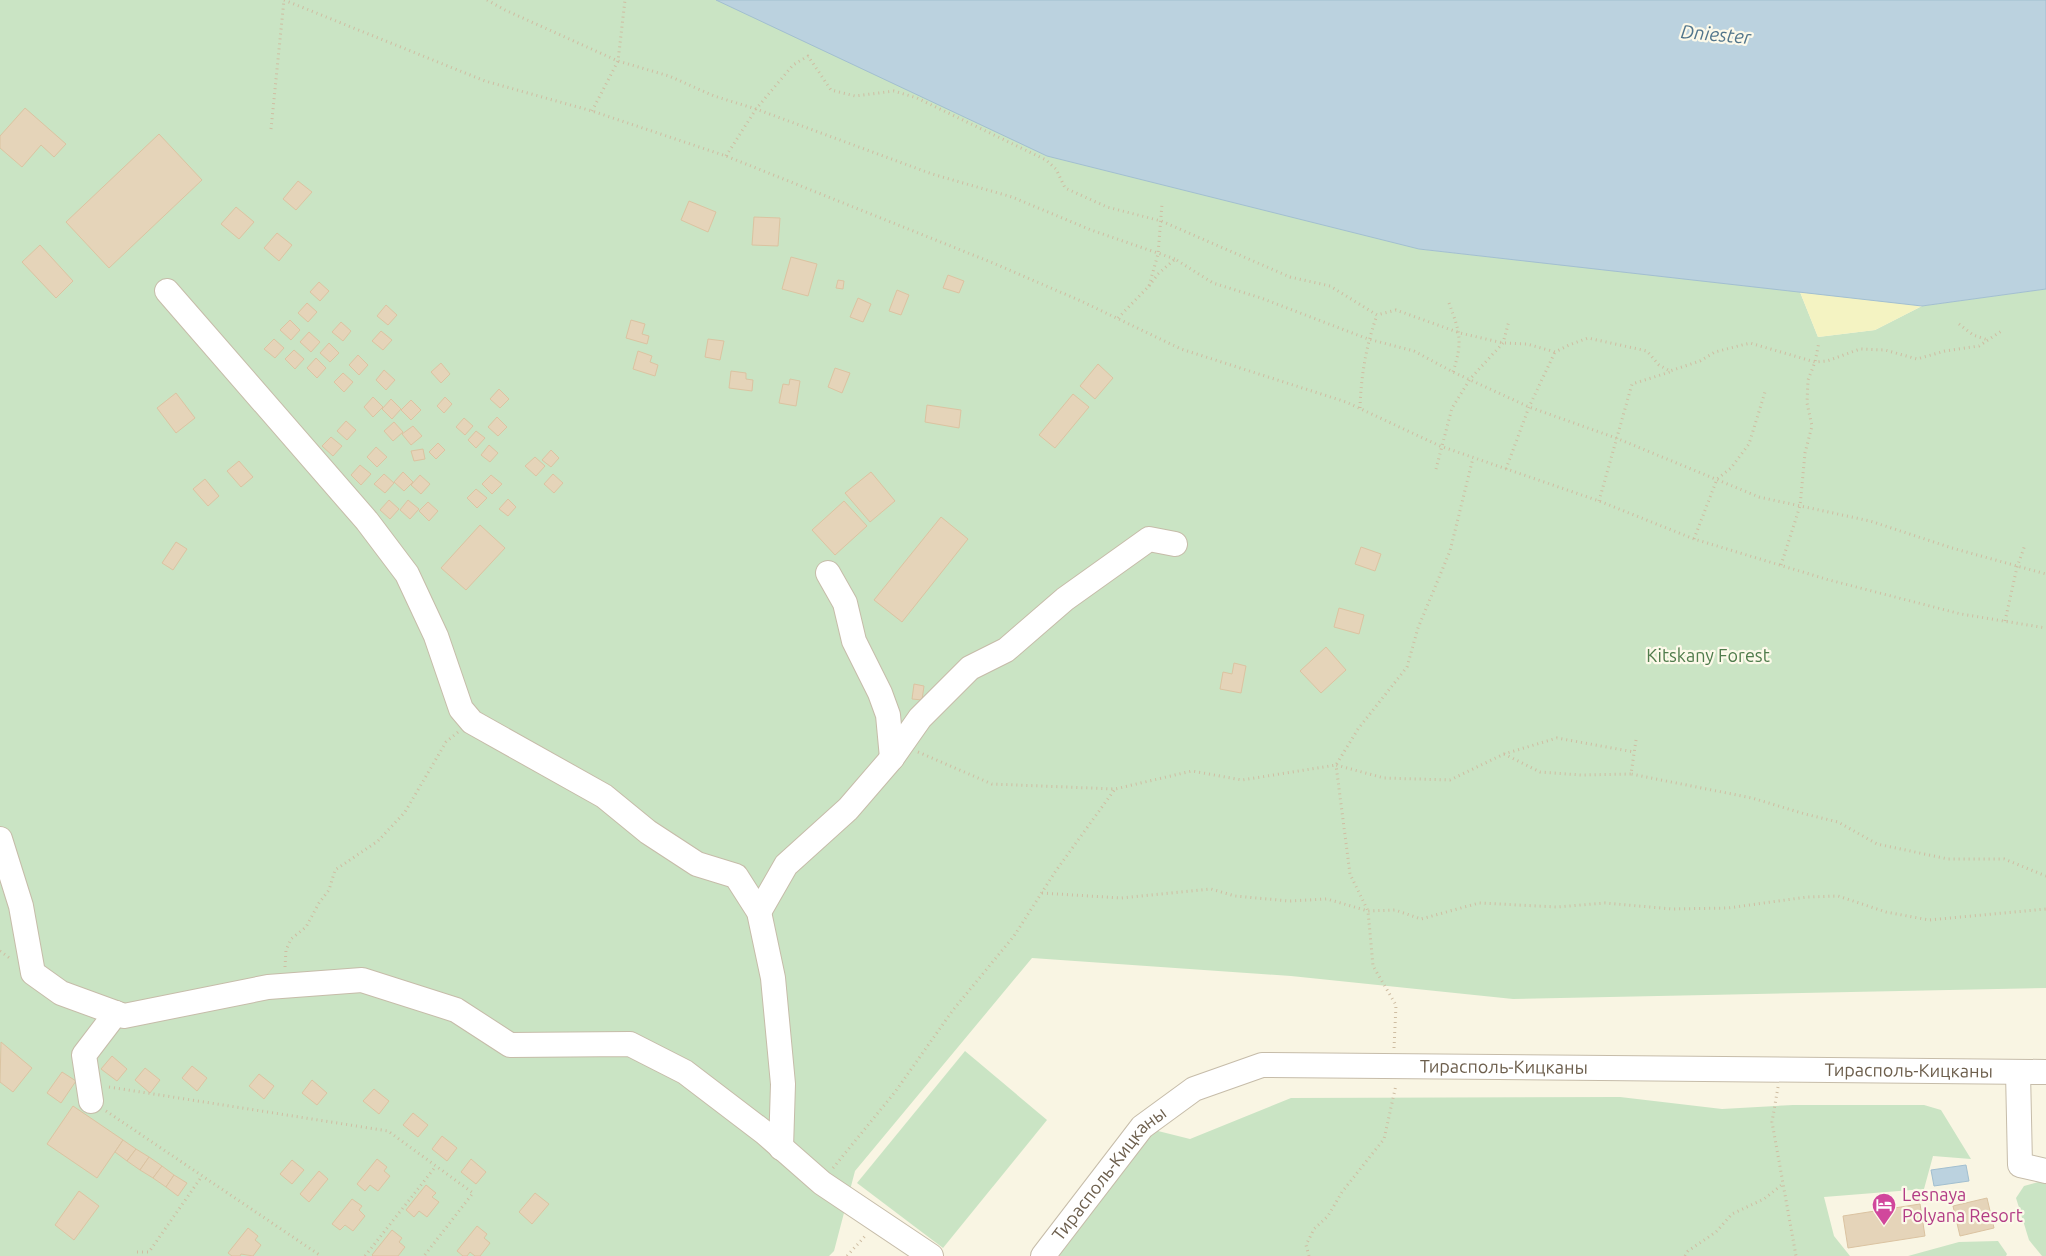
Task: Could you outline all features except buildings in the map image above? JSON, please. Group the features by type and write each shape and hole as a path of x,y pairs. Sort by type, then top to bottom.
{"street":[{"path":"166,290 367,521 407,574 436,636 466,715 604,796 648,832 697,864 736,876 759,912 773,978 782,1084 782,1148"},
{"path":"759,912 786,865 848,809 892,758 920,718 970,668 1006,650 1065,598 1149,539 1174,544"},
{"path":"828,573 845,603 854,641 880,693 888,715 892,758"},
{"path":"0,839 21,906 33,973 61,993 124,1016 268,987 362,980 456,1010 510,1045 630,1044 685,1072 782,1148 822,1183 931,1256"},
{"path":"90,1092 84,1055 116,1013"},
{"name":"Тирасполь-Кицканы","path":"1042,1256 1142,1127 1194,1089 1262,1065 2046,1072"},
{"path":"2018,1072 2020,1165 2046,1171"}],"path":[{"path":"271,129 284,0 294,2 486,81 592,111 726,156 993,263 1118,318 1181,349 1346,402 1440,446 1599,502 1694,539 1781,565 1961,614 2046,628"},
{"path":"487,0 618,61 669,76 714,96 756,109 932,174 1012,197 1091,230 1175,260 1213,283 1261,298 1368,339 1414,351 1453,372 1529,407 1616,438 1759,497 1870,521 2017,567 2046,574"},
{"path":"592,111 618,61 625,0"},
{"path":"726,156 756,109 793,65 808,56 831,90 855,96 894,91 916,98 1046,160 1056,169 1065,188 1107,207 1160,222 1290,277 1330,286 1377,315 1396,310 1460,333 1503,343 1527,344 1555,352"},
{"path":"1149,286 1158,254 1162,204"},
{"path":"1118,318 1158,274 1175,260"},
{"path":"1449,303 1460,333 1459,355 1453,372"},
{"path":"1360,408 1360,383 1368,339 1377,315"},
{"path":"1436,469 1440,446 1452,408 1470,379 1503,343 1509,321"},
{"path":"1959,324 1973,335 1989,340"},
{"path":"1599,502 1632,384 1700,360 1715,352 1750,344 1815,362 1827,361 1860,349 1884,350 1916,359 1945,351 1980,346 2003,330"},
{"path":"1506,469 1529,407 1555,352 1569,344 1588,338 1647,351 1659,365 1670,371"},
{"path":"1781,565 1800,506 1805,453 1812,426 1807,403 1808,380 1815,362 1819,342"},
{"path":"1694,539 1717,479 1731,468 1749,444 1765,392"},
{"path":"1309,1256 1306,1245 1314,1229 1328,1216 1342,1192 1384,1139 1397,1080 1392,1066 1396,1035 1396,1005 1374,966 1368,911 1350,874 1336,765 1358,729 1407,667 1418,628 1450,551 1473,458"},
{"path":"2005,621 2017,567 2025,545"},
{"path":"284,986 286,950 291,939 306,927 329,890 335,870 378,841 405,812 446,742 466,715"},
{"path":"892,758 919,752 992,784 1115,789 1192,770 1242,780 1336,765 1384,778 1450,780 1504,754 1557,738 1634,752"},
{"path":"1631,774 1636,740"},
{"path":"1504,754 1540,772 1581,776 1631,774 1752,798 1838,822 1876,844 1948,859 2004,859 2046,876"},
{"path":"822,1183 895,1092 952,1010 1014,936 1115,789"},
{"path":"1042,893 1121,898 1211,889 1234,896 1290,902 1327,899 1368,911 1395,910 1421,919 1479,904 1557,907 1605,903 1672,910 1728,908 1807,897 1838,896 1886,912 1929,920 2046,909"},
{"path":"1782,1069 1772,1122 1796,1256"},
{"path":"90,1092 388,1131 474,1193 424,1256"},
{"path":"90,1092 202,1176 321,1256"},
{"path":"365,1256 436,1166"},
{"path":"137,1252 148,1252 202,1176"},
{"path":"1685,1256 1688,1251 1716,1232 1732,1214 1764,1199 1784,1182"},
{"path":"847,1256 878,1221"}],"green space":[{"name":"Kitskany Forest","path":"0,0 716,0 1419,249 1800,292 1818,337 1875,330 1922,306 2046,289 2046,988 1513,999 1291,976 1032,958 855,1171 834,1251 829,1256 0,1256"},
{"path":"965,1051 1047,1120 943,1248 857,1183"},
{"path":"1620,1097 1722,1109 1793,1105 1924,1105 1941,1110 1971,1159 1933,1156 1924,1189 1824,1197 1834,1236 1850,1256 1043,1256 1142,1127 1190,1139 1291,1098"},
{"path":"2046,1180 2046,1256 2042,1256 2029,1240 2016,1198 2024,1186"},
{"path":"1998,1241 2007,1254 2006,1256 1908,1256 1959,1242"}],"sand":[{"path":"1800,292 1922,306 1875,330 1818,337"}],"water":[{"name":"Dniester","path":"716,0 2046,0 2046,289 1922,306 1419,249 1047,156"},
{"path":"1966,1165 1969,1181 1934,1186 1931,1170"}],"place":[{"name":"Lesnaya Polyana Resort","path":"1884,1226"}]}
